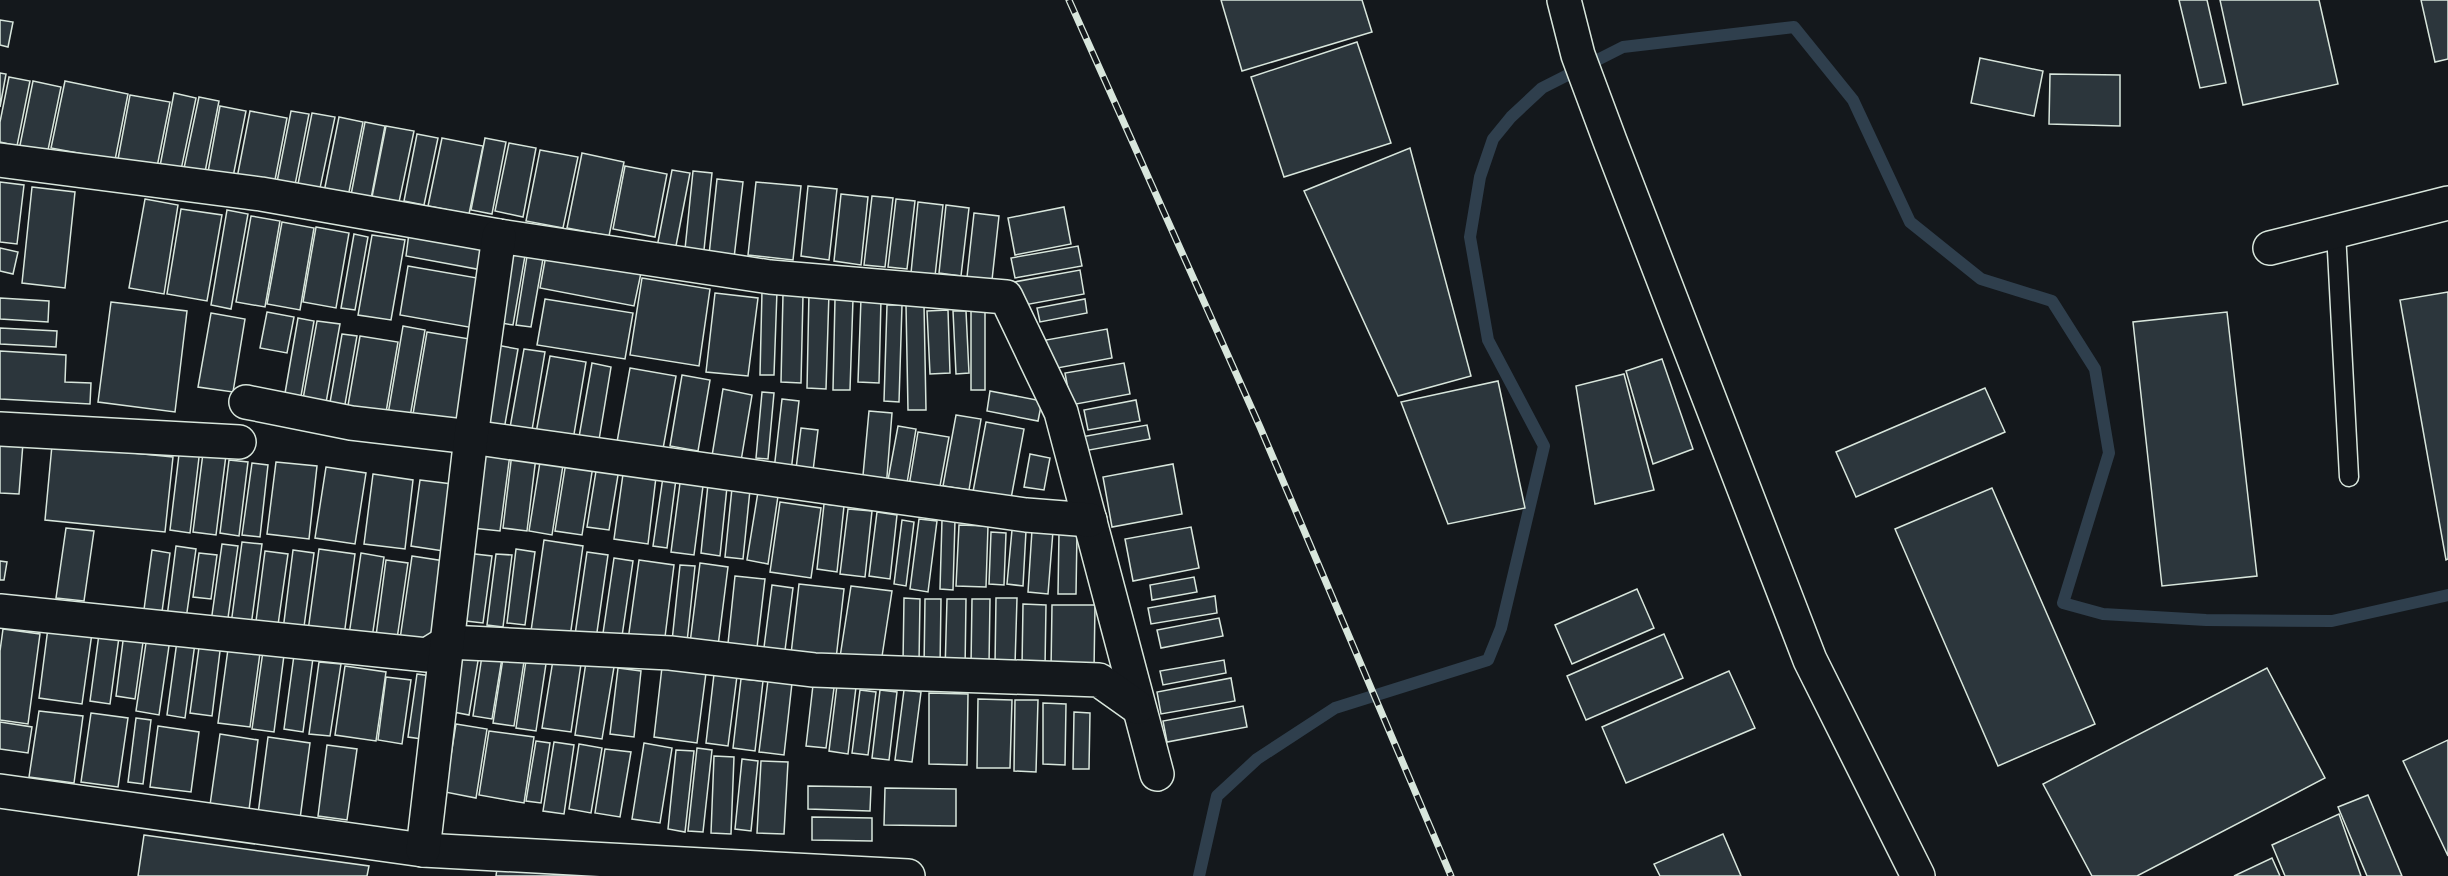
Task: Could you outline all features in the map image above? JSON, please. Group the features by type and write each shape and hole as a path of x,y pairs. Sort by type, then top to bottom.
{"street":[{"path":"1564,0 1578,55 1610,141 1810,660 1918,876"},
{"path":"0,160 261,194 499,236 770,277 1006,297 1061,412 1137,707 1157,774"},
{"path":"2270,248 2448,203"},
{"path":"423,850 471,437 499,236"},
{"path":"246,402 351,423 471,437 1026,515 1090,520"},
{"path":"0,429 239,442"},
{"path":"0,610 427,655 448,642 670,653 814,670 1099,680 1137,707"},
{"path":"0,791 423,850 908,876"}],"lane":[{"path":"2336,232 2349,477"}],"building":[{"path":"1221,0 1362,0 1372,32 1242,71"},
{"path":"2179,0 2207,0 2226,83 2200,88"},
{"path":"2220,0 2319,0 2338,84 2243,105"},
{"path":"2421,0 2448,0 2448,59 2435,62"},
{"path":"0,20 13,22 8,47 0,45"},
{"path":"1357,42 1391,143 1284,177 1251,77"},
{"path":"1980,58 2043,71 2034,116 1971,103"},
{"path":"0,73 6,74 0,107"},
{"path":"2050,74 2120,75 2120,126 2049,124"},
{"path":"9,77 30,81 17,146 0,142 0,122"},
{"path":"33,81 61,87 47,155 19,150"},
{"path":"65,81 128,94 115,160 51,148"},
{"path":"174,93 196,98 181,170 160,166"},
{"path":"130,95 170,102 157,167 118,159"},
{"path":"199,97 219,101 204,177 183,173"},
{"path":"220,106 246,111 233,177 208,172"},
{"path":"250,111 287,118 274,185 237,178"},
{"path":"291,111 309,114 295,185 277,182"},
{"path":"312,113 335,117 319,193 297,189"},
{"path":"339,117 363,122 347,202 323,197"},
{"path":"365,122 385,126 370,204 350,200"},
{"path":"386,126 414,131 398,207 371,202"},
{"path":"417,134 438,138 424,205 404,201"},
{"path":"442,138 483,146 469,214 428,206"},
{"path":"485,138 506,142 492,214 471,210"},
{"path":"509,143 536,148 523,217 495,211"},
{"path":"1410,148 1471,376 1398,396 1304,191"},
{"path":"540,150 578,157 563,228 526,221"},
{"path":"582,153 624,162 609,236 567,228"},
{"path":"625,166 667,174 655,237 613,229"},
{"path":"672,170 690,173 675,251 657,247"},
{"path":"693,171 712,173 704,250 685,249"},
{"path":"717,179 743,182 734,258 709,255"},
{"path":"0,182 24,185 17,244 0,242"},
{"path":"756,182 801,186 793,260 748,255"},
{"path":"808,186 837,189 829,260 801,256"},
{"path":"32,187 75,192 65,288 22,283"},
{"path":"841,194 868,197 861,265 834,261"},
{"path":"872,196 893,198 885,267 864,265"},
{"path":"145,199 178,205 164,294 129,288"},
{"path":"896,199 915,201 907,269 888,267"},
{"path":"918,202 943,205 935,276 911,273"},
{"path":"946,205 969,208 961,276 939,273"},
{"path":"1064,207 1071,244 1015,255 1008,218"},
{"path":"181,209 222,215 207,301 167,294"},
{"path":"227,210 248,214 231,309 211,305"},
{"path":"974,213 999,216 992,280 967,277"},
{"path":"251,216 280,221 265,307 236,302"},
{"path":"282,222 314,228 300,310 267,304"},
{"path":"316,227 349,233 336,308 303,302"},
{"path":"409,233 486,246 482,270 406,256"},
{"path":"354,234 368,237 355,310 341,308"},
{"path":"372,235 405,240 391,320 358,315"},
{"path":"1078,246 1082,266 1015,278 1011,258"},
{"path":"0,248 18,252 13,274 0,271"},
{"path":"508,248 526,250 513,325 495,322"},
{"path":"528,250 544,253 531,327 516,325"},
{"path":"546,255 641,273 634,306 540,288"},
{"path":"408,266 483,279 474,328 400,315"},
{"path":"1080,270 1084,294 1019,306 1014,282"},
{"path":"642,278 710,289 699,366 630,355"},
{"path":"762,291 777,291 774,375 760,375"},
{"path":"809,292 829,293 826,389 807,388"},
{"path":"2448,292 2448,559 2446,560 2400,300"},
{"path":"715,293 758,298 748,376 706,372"},
{"path":"783,294 803,295 801,383 781,382"},
{"path":"0,298 49,301 48,322 0,319"},
{"path":"861,298 881,299 879,383 858,382"},
{"path":"545,299 633,313 625,359 537,345"},
{"path":"835,299 853,299 850,390 833,390"},
{"path":"1085,299 1087,313 1040,322 1037,308"},
{"path":"111,302 187,311 175,412 98,402"},
{"path":"924,304 926,410 908,410 906,305"},
{"path":"887,305 902,305 899,402 884,401"},
{"path":"948,310 950,373 930,374 927,311"},
{"path":"971,310 985,310 985,390 971,390"},
{"path":"953,311 966,311 969,373 956,374"},
{"path":"267,312 294,317 287,353 260,348"},
{"path":"2227,312 2257,576 2162,586 2133,322"},
{"path":"211,313 245,319 233,392 198,387"},
{"path":"298,318 314,321 300,402 284,399"},
{"path":"317,321 340,324 326,403 303,399"},
{"path":"403,326 425,330 409,423 387,420"},
{"path":"0,328 57,331 56,347 0,344"},
{"path":"1107,329 1112,358 1052,369 1046,340"},
{"path":"427,332 476,340 462,423 413,414"},
{"path":"342,334 357,336 344,410 329,408"},
{"path":"360,336 398,342 384,424 346,417"},
{"path":"491,344 518,349 504,430 477,426"},
{"path":"524,349 545,352 531,436 509,433"},
{"path":"0,351 66,355 65,382 91,383 90,404 0,399"},
{"path":"550,356 586,362 573,440 536,433"},
{"path":"1662,359 1693,449 1653,464 1626,371"},
{"path":"592,363 611,367 599,440 579,437"},
{"path":"1124,363 1130,394 1071,405 1065,373"},
{"path":"630,368 676,376 663,449 617,442"},
{"path":"1624,374 1654,490 1595,504 1576,386"},
{"path":"682,375 710,380 698,451 670,446"},
{"path":"1498,381 1525,508 1448,524 1401,402"},
{"path":"1985,388 2005,432 1856,497 1836,452"},
{"path":"723,389 752,395 741,461 712,456"},
{"path":"990,391 1042,401 1038,421 987,411"},
{"path":"762,392 774,393 768,459 756,458"},
{"path":"782,399 799,401 791,472 774,470"},
{"path":"1136,400 1140,421 1088,430 1084,410"},
{"path":"869,411 892,413 886,489 862,486"},
{"path":"956,415 981,419 969,490 943,486"},
{"path":"986,422 1024,429 1010,504 972,497"},
{"path":"1147,425 1150,439 1084,451 1081,437"},
{"path":"898,426 916,429 907,483 888,480"},
{"path":"801,428 818,430 813,471 796,469"},
{"path":"918,432 949,437 938,497 908,492"},
{"path":"0,442 23,443 19,494 0,493"},
{"path":"52,445 173,457 165,532 45,520"},
{"path":"180,446 200,449 190,533 170,530"},
{"path":"473,449 510,454 500,531 463,527"},
{"path":"203,453 226,455 216,535 193,532"},
{"path":"512,453 536,457 527,531 503,528"},
{"path":"1030,454 1050,458 1044,490 1024,487"},
{"path":"229,460 248,462 239,536 220,533"},
{"path":"276,462 317,466 309,539 267,534"},
{"path":"540,462 563,465 552,535 529,531"},
{"path":"566,462 593,466 582,535 555,531"},
{"path":"252,463 268,465 260,537 242,535"},
{"path":"1173,464 1182,514 1112,527 1103,477"},
{"path":"597,465 619,469 609,530 587,527"},
{"path":"326,467 366,473 355,544 315,538"},
{"path":"373,474 413,480 405,549 364,544"},
{"path":"623,474 656,477 648,544 614,539"},
{"path":"663,477 676,479 667,548 653,546"},
{"path":"420,480 460,485 450,552 411,546"},
{"path":"680,483 703,486 694,555 671,552"},
{"path":"708,484 727,487 720,556 701,553"},
{"path":"732,488 750,490 743,559 725,557"},
{"path":"1992,488 2095,724 1998,766 1895,529"},
{"path":"758,492 778,496 768,564 747,560"},
{"path":"780,502 821,508 811,578 770,572"},
{"path":"824,504 844,506 837,572 817,569"},
{"path":"848,509 872,511 865,577 840,574"},
{"path":"877,512 897,515 890,579 869,576"},
{"path":"919,519 937,521 928,592 910,589"},
{"path":"902,520 914,522 906,586 894,584"},
{"path":"942,520 955,520 953,590 940,589"},
{"path":"959,525 988,526 986,587 956,586"},
{"path":"1191,527 1199,568 1133,581 1125,539"},
{"path":"66,528 94,531 84,601 56,598"},
{"path":"1012,530 1026,531 1023,586 1007,584"},
{"path":"1032,530 1053,531 1048,594 1028,592"},
{"path":"991,532 1006,533 1004,585 989,584"},
{"path":"1059,532 1077,532 1076,594 1058,594"},
{"path":"544,540 583,546 570,637 531,631"},
{"path":"242,542 262,544 251,626 231,624"},
{"path":"222,544 238,546 227,625 211,622"},
{"path":"176,546 196,549 186,619 167,617"},
{"path":"319,549 355,554 344,636 308,631"},
{"path":"516,549 535,552 525,625 507,623"},
{"path":"152,550 170,553 161,619 143,617"},
{"path":"293,550 314,553 303,634 283,630"},
{"path":"265,551 288,554 277,632 255,629"},
{"path":"587,552 608,555 596,639 575,635"},
{"path":"199,553 217,555 211,599 193,597"},
{"path":"361,553 384,557 372,638 349,635"},
{"path":"466,553 492,556 483,623 457,620"},
{"path":"496,554 512,555 503,627 487,625"},
{"path":"412,556 451,562 440,644 400,639"},
{"path":"614,558 633,561 621,643 602,640"},
{"path":"386,560 408,563 397,639 376,636"},
{"path":"639,560 674,565 664,645 628,640"},
{"path":"0,561 7,562 4,580 0,580"},
{"path":"700,563 728,567 718,646 690,643"},
{"path":"680,565 695,566 687,642 672,641"},
{"path":"735,576 765,579 756,656 727,653"},
{"path":"1194,577 1197,592 1152,600 1150,585"},
{"path":"799,584 844,589 836,659 791,654"},
{"path":"772,585 793,588 784,658 763,655"},
{"path":"851,586 892,591 881,663 840,657"},
{"path":"1637,589 1654,628 1572,664 1555,625"},
{"path":"1215,596 1217,613 1151,624 1148,608"},
{"path":"904,598 920,599 919,663 903,662"},
{"path":"996,598 1017,598 1015,665 995,665"},
{"path":"925,599 941,599 940,669 924,668"},
{"path":"947,599 966,599 965,672 945,671"},
{"path":"972,599 990,599 989,665 971,665"},
{"path":"1023,604 1046,605 1045,668 1022,667"},
{"path":"1052,605 1095,605 1094,671 1051,670"},
{"path":"1219,618 1223,636 1161,648 1157,630"},
{"path":"49,620 93,626 82,704 39,698"},
{"path":"3,629 40,634 28,724 0,720 0,651"},
{"path":"124,633 144,635 135,699 116,696"},
{"path":"99,634 119,637 110,704 90,701"},
{"path":"1664,634 1683,678 1586,720 1567,676"},
{"path":"147,636 170,639 159,715 136,711"},
{"path":"200,640 221,643 212,716 190,713"},
{"path":"177,641 195,643 185,718 167,715"},
{"path":"459,646 480,649 469,715 448,711"},
{"path":"228,649 260,653 250,727 218,723"},
{"path":"483,649 503,652 492,719 473,716"},
{"path":"263,651 284,655 274,732 252,729"},
{"path":"504,652 525,655 514,726 493,723"},
{"path":"527,654 547,657 536,731 516,728"},
{"path":"294,655 313,658 303,732 284,729"},
{"path":"553,660 581,664 571,732 542,728"},
{"path":"1224,660 1226,673 1163,685 1160,671"},
{"path":"319,662 341,664 330,736 309,734"},
{"path":"586,662 614,667 602,739 575,735"},
{"path":"345,666 386,672 376,741 335,735"},
{"path":"662,667 706,673 697,743 654,737"},
{"path":"618,668 641,671 634,737 610,734"},
{"path":"2267,668 2325,778 2137,876 2092,876 2043,784"},
{"path":"1729,671 1755,728 1626,783 1602,727"},
{"path":"417,674 438,677 429,740 408,737"},
{"path":"714,674 737,676 728,746 706,743"},
{"path":"386,677 411,680 402,744 378,740"},
{"path":"1231,678 1235,701 1161,714 1157,692"},
{"path":"741,679 763,681 755,751 733,748"},
{"path":"768,680 792,683 784,755 759,752"},
{"path":"813,685 834,688 826,748 806,746"},
{"path":"837,685 856,687 848,754 829,751"},
{"path":"860,690 876,692 868,755 852,753"},
{"path":"880,690 897,692 889,760 872,758"},
{"path":"904,690 921,692 912,762 895,760"},
{"path":"929,693 968,694 967,765 929,764"},
{"path":"978,699 1012,700 1010,768 977,768"},
{"path":"1015,700 1038,700 1036,772 1014,771"},
{"path":"1043,703 1066,704 1065,765 1043,764"},
{"path":"1243,706 1247,727 1167,742 1163,721"},
{"path":"39,711 83,716 74,783 29,777"},
{"path":"1074,712 1090,713 1089,769 1073,769"},
{"path":"91,713 128,718 118,787 81,782"},
{"path":"136,718 151,720 143,784 128,782"},
{"path":"0,722 32,727 28,753 0,749"},
{"path":"456,724 487,729 476,798 445,792"},
{"path":"158,726 199,732 191,792 150,787"},
{"path":"489,731 534,737 524,803 479,795"},
{"path":"220,734 258,740 249,810 210,805"},
{"path":"268,737 310,743 300,819 258,814"},
{"path":"2448,740 2448,856 2403,761"},
{"path":"536,741 550,743 541,803 526,801"},
{"path":"554,742 574,745 564,814 543,811"},
{"path":"644,743 672,748 660,823 632,819"},
{"path":"579,744 602,748 591,813 569,809"},
{"path":"327,745 357,749 347,820 318,816"},
{"path":"697,748 712,750 703,832 688,831"},
{"path":"605,749 631,752 620,817 595,813"},
{"path":"676,750 694,751 685,832 668,829"},
{"path":"714,756 734,757 731,834 711,833"},
{"path":"742,759 758,761 751,831 735,829"},
{"path":"761,761 788,762 784,834 757,833"},
{"path":"808,786 871,787 870,811 808,809"},
{"path":"885,788 956,789 956,826 884,825"},
{"path":"2368,795 2402,876 2367,876 2338,807"},
{"path":"2339,814 2361,876 2285,876 2272,845"},
{"path":"812,817 872,818 872,841 812,840"},
{"path":"1723,834 1741,876 1660,876 1654,864"},
{"path":"144,835 369,866 367,876 138,876"},
{"path":"499,854 575,864 574,876 496,876"},
{"path":"2272,858 2280,876 2234,876"}],"waterway":[{"path":"1199,876 1217,796 1257,759 1335,708 1488,660 1501,628 1544,446 1488,340 1470,237 1480,177 1493,139 1511,117 1542,88 1623,47 1794,27 1853,100 1910,222 1981,279 2052,301 2095,369 2109,453 2063,603 2103,614 2206,620 2332,621 2448,595"}],"railway":[{"path":"1069,0 1260,427 1451,876"}]}
